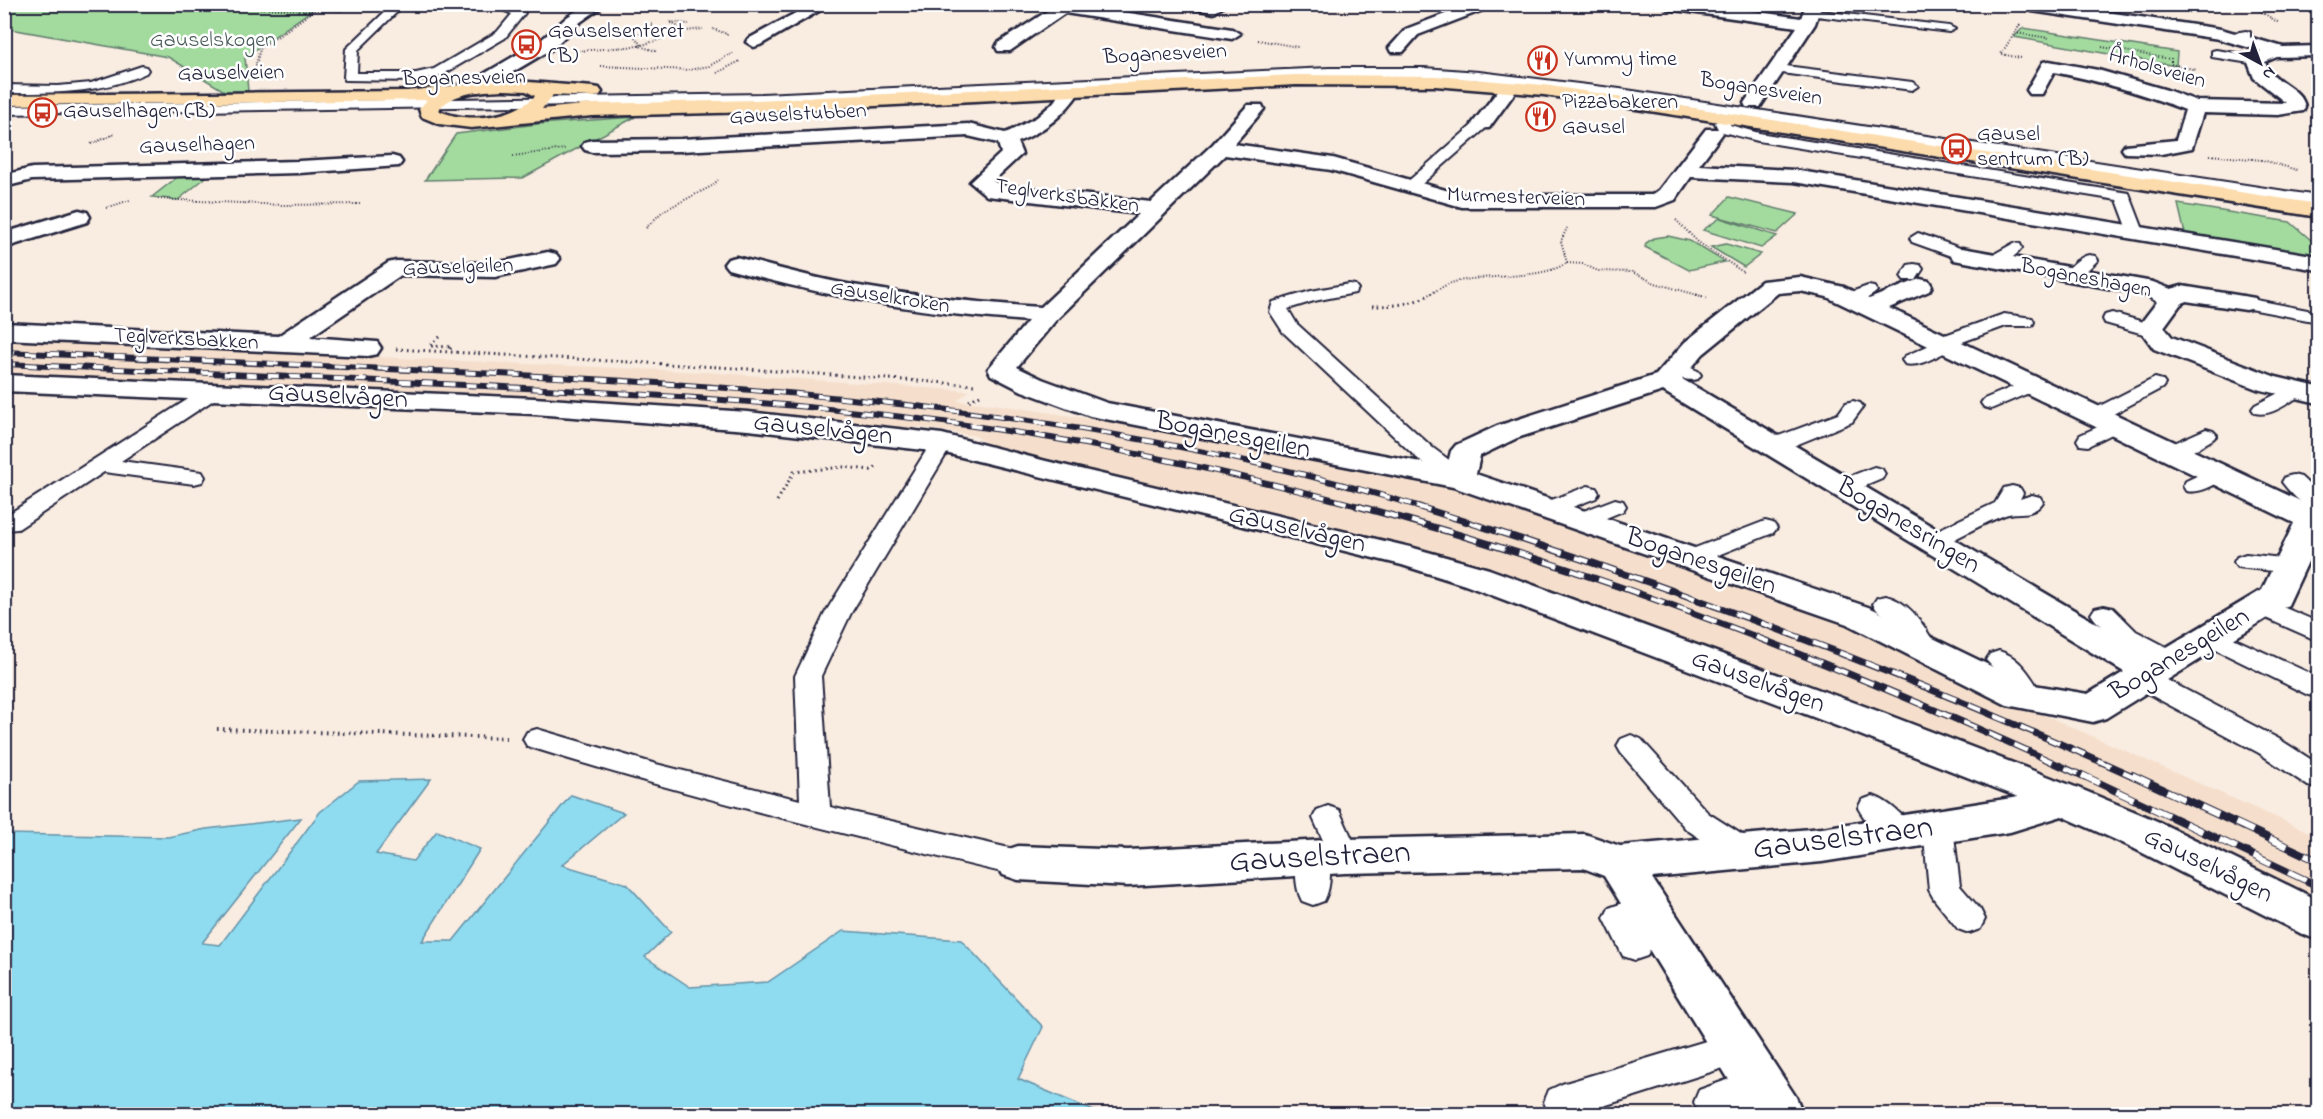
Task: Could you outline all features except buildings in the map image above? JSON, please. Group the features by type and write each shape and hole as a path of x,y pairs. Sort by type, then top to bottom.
{"main road":[{"name":"Boganesveien","path":"536,92 697,91 1267,66 1369,64 1472,68 1572,77 2319,192"},
{"name":"Boganesveien","path":"495,120 569,111 637,110 1072,90 1340,79 1435,81 1510,87 1720,126 2319,211"},
{"name":"Gauselveien","path":"4,100 407,96 503,85 536,92"},
{"path":"433,111 465,90"},
{"path":"495,120 531,109 536,92"},
{"name":"Gauselveien","path":"4,121 392,114 433,111 459,122 495,120"}],"street":[{"path":"536,92 530,72 546,45 575,12 599,4"},
{"path":"754,42 824,4"},
{"path":"1040,4 1232,34"},
{"path":"1192,4 1214,8 1220,4"},
{"path":"1397,48 1412,32 1486,4"},
{"path":"1668,4 1811,14 1778,69 1753,104"},
{"path":"2032,6 2150,26 2239,36 2283,52"},
{"path":"1004,47 1062,8"},
{"path":"465,90 546,45"},
{"path":"2257,64 2259,57 2283,52 2319,51"},
{"name":"Årholsveien","path":"2049,66 2092,74 2195,106 2278,110 2295,107 2295,101 2260,74 2257,64"},
{"path":"2036,90 2049,66"},
{"path":"1482,124 1510,87"},
{"name":"Teglverksbakken","path":"1072,90 1067,101 1036,128 1006,139 1012,154 980,182 995,191 1154,210"},
{"path":"2132,149 2182,146 2188,140 2195,106"},
{"name":"Teglverksbakken","path":"1001,369 1047,315 1220,148 1255,110"},
{"path":"1656,201 1667,195 1720,126"},
{"name":"Gauselstubben","path":"592,146 681,145 968,130 1006,139"},
{"name":"Murmesterveien","path":"1220,148 1333,164 1462,201 1656,201"},
{"name":"Gauselhagen","path":"10,176 392,162"},
{"path":"1685,171 1794,176 2319,263"},
{"path":"4,241 79,217"},
{"name":"Boganeshagen","path":"1962,255 2004,254 2089,271 2153,289 2171,300 2151,327 2163,343 2267,383 2307,392"},
{"name":"Gauselgeilen","path":"282,345 396,268 495,270 548,259"},
{"name":"Gauselkroken","path":"736,264 798,282 870,297 990,312 1047,315"},
{"path":"1856,297 1915,277"},
{"path":"1460,479 1467,451 1508,432 1678,375 1694,348 1771,286 1800,284 1856,297 2030,382 2098,427 2171,453 2205,480 2316,512"},
{"path":"2171,300 2182,293 2241,296"},
{"name":"Teglverksbakken","path":"4,331 368,348"},
{"name":"Boganesgeilen","path":"1001,369 1032,386 1100,410 1460,479 1549,509 1585,507 1690,558 1859,616 2020,696 2093,708 2276,597 2316,512"},
{"name":"Boganesringen","path":"1678,375 1773,446 1862,487 1932,541 2028,588 2154,670"},
{"name":"Gauselvågen","path":"4,383 534,406 748,421 942,443 1041,470 1410,557 1477,577 1869,723 2064,799 2142,833 2319,921"},
{"name":"Gauselstraen","path":"1018,863 1128,868 1324,868 1585,851 1619,864 1822,845 1904,823 2010,816 2064,799"},
{"path":"1619,864 1641,927 1758,1082"}],"lane":[{"path":"701,4 714,6"},
{"path":"396,8 352,49 350,77 416,77 438,72 501,34 519,13 505,6"},
{"path":"1811,14 1949,29"},
{"path":"2220,58 2257,64"},
{"path":"1778,69 1912,86"},
{"path":"4,89 91,89 119,81 142,70"},
{"name":"Boganesveien","path":"4,110 433,111 536,92 762,98 1317,72 1424,72 1479,76 1620,93 2319,201"},
{"path":"1720,126 1722,123 1724,128 1758,137 2124,196 2136,232"},
{"path":"1410,187 1482,124"},
{"path":"1918,238 1962,255"},
{"path":"1349,289 1290,301 1279,306 1279,312 1290,328 1320,353 1425,453 1460,479"},
{"path":"2241,296 2293,304"},
{"path":"2241,296 2319,317"},
{"path":"1912,360 1942,339 2004,317 2025,322"},
{"path":"2112,319 2154,331"},
{"path":"1992,403 2030,382"},
{"path":"2098,427 2155,384"},
{"path":"10,524 214,391"},
{"path":"2262,409 2307,392"},
{"path":"1773,446 1846,415"},
{"path":"2171,453 2206,435"},
{"path":"816,815 808,676 838,613 942,443"},
{"path":"100,465 194,477"},
{"path":"2293,482 2316,512"},
{"path":"1932,541 2016,501"},
{"path":"1585,507 1615,506"},
{"path":"1690,558 1765,528"},
{"path":"2246,562 2290,565"},
{"path":"1887,604 1907,619 1925,649"},
{"path":"2261,606 2319,632"},
{"path":"2104,614 2127,637 2154,670 2319,777"},
{"path":"2204,640 2252,673"},
{"path":"2204,640 2319,688"},
{"path":"1999,660 2011,670 2030,698"},
{"path":"537,739 596,758 816,815 1018,863"},
{"path":"1631,746 1697,821 1744,852"},
{"path":"1324,868 1328,818"},
{"path":"1904,823 1945,890 1969,919"},
{"path":"1562,1102 1758,1082"},
{"path":"1712,1102 1758,1082"}],"path":[{"path":"113,4 343,10"},
{"path":"254,71 260,49 323,4"},
{"path":"396,8 505,6"},
{"path":"2032,6 2001,54 2049,66"},
{"path":"686,31 670,22 698,25"},
{"path":"651,23 654,26 651,29 635,37 640,45 656,51"},
{"path":"569,51 640,45 686,31 711,28 731,38"},
{"path":"592,66 614,65 628,69 701,68 709,66 736,48"},
{"path":"2176,66 2170,64 2170,59 2177,53"},
{"path":"709,78 740,61"},
{"path":"513,156 592,146"},
{"path":"2182,146 2192,153 2255,159 2282,165"},
{"path":"646,228 663,211 712,186 718,180"},
{"path":"149,198 174,202 271,205 360,204"},
{"path":"1566,201 1574,221 1562,232 1560,244 1567,263"},
{"path":"1656,201 1673,216 1682,229 1704,246 1771,286"},
{"path":"1368,306 1395,306 1425,298 1451,283 1529,273 1567,263 1584,264 1598,271 1632,272 1655,283 1721,301 1733,317"},
{"path":"440,337 429,346 452,347 447,352"},
{"path":"368,348 719,367 973,386 1001,369"},
{"path":"777,501 794,472 843,467 872,470 878,465"},
{"path":"217,729 537,739"}],"shaded area":[{"path":"5,340 704,372 969,391 957,401 993,404 1143,427 1290,458 1316,455 1458,485 1831,612 1940,669 2318,836 2318,910 2026,768 1584,605 1417,550 987,445 976,436 917,427 906,431 5,375"}],"green space":[{"name":"Gauselskogen","path":"4,5 319,5 245,57 248,91 226,92 168,57 5,28"},
{"path":"2023,28 2177,52 2176,66 2014,37"},
{"path":"635,117 523,178 425,180 456,134 538,124"},
{"path":"210,174 178,200 152,197 180,175"},
{"path":"1729,197 1798,214 1777,233 1712,215"},
{"path":"2178,204 2290,222 2318,246 2318,256 2185,234"},
{"path":"1720,218 1777,236 1761,248 1703,230"},
{"path":"1668,236 1690,241 1725,262 1689,270 1645,247 1646,243 1654,238"},
{"path":"1726,244 1761,254 1744,267 1711,247"}],"water":[{"path":"431,779 376,854 413,861 437,831 480,849 422,941 453,941 571,795 624,813 562,865 627,884 671,932 645,957 690,987 768,982 843,931 961,940 1043,1027 1018,1079 1101,1114 5,1114 5,834 168,837 206,829 301,818 202,943 220,945 320,812 359,781"}],"railway":[{"path":"4,352 499,374 849,399 964,412 1079,429 1194,450 1308,476 1421,507"},
{"path":"4,364 619,393 753,402 887,415 1020,433 1149,456 1362,507"},
{"path":"1357,506 1543,561 1727,626 1907,698 2085,777"},
{"path":"1416,506 1599,565 1780,630 1958,700 2135,777"},
{"path":"2082,775 2318,886"},
{"path":"2132,775 2318,861"}],"place":[{"name":"Gauselsenteret (B)","path":"527,45"},
{"name":"Yummy time","path":"1543,60"},
{"name":"Gauselhagen (B)","path":"42,112"},
{"name":"Pizzabakeren Gausel","path":"1541,116"},
{"name":"Gausel sentrum (B)","path":"1956,148"}]}
